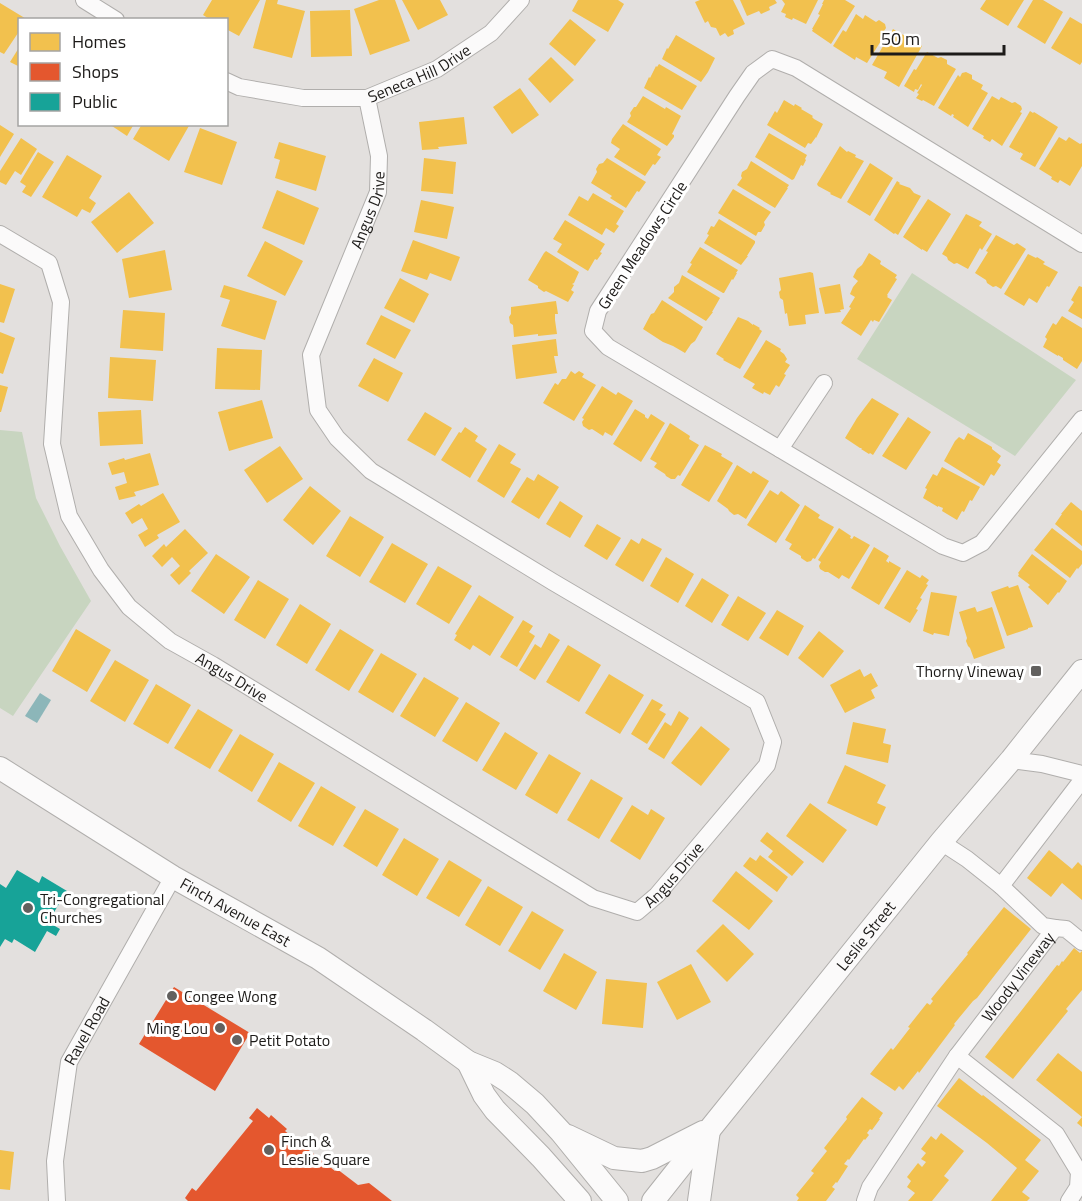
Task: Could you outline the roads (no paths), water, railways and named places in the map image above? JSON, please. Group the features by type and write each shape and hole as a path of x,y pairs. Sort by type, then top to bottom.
{"main road":[{"name":"Leslie Street","path":"653,1201 941,842 1011,760 1082,671"},
{"name":"Finch Avenue East","path":"0,768 173,877 318,958 468,1062 495,1073 509,1082 535,1104 561,1132 617,1201"},
{"name":"Finch Avenue East","path":"468,1062 484,1095 495,1110 542,1157 579,1201"},
{"path":"561,1132 614,1158 642,1161 710,1129"},
{"path":"699,1201 710,1129"},
{"path":"542,1157 559,1201"}],"street":[{"path":"84,0 113,18"},
{"name":"Seneca Hill Drive","path":"228,82 239,87 303,98 367,98 437,69 491,33 521,0"},
{"name":"Green Meadows Circle","path":"1079,430 982,543 963,553 943,546 608,347 593,330 598,311 737,96 753,73 772,59 796,68 1082,244"},
{"name":"Angus Drive","path":"0,234 49,263 61,302 52,444 69,516 101,570 129,607 170,641 213,664 593,898 637,912 657,895 767,765 773,742 757,702 371,471 337,438 318,410 311,355 378,192 379,156 367,98"},
{"path":"780,449 824,383"},
{"path":"1011,760 1042,764 1082,774"},
{"path":"1001,886 1082,780"},
{"name":"Woody Vineway","path":"865,1201 870,1187 957,1056 1055,928 1043,926 1001,886 941,842"},
{"name":"Ravel Road","path":"57,1201 55,1161 69,1062 173,877"},
{"path":"1055,928 1066,929 1082,942"},
{"path":"957,1056 1056,1134 1079,1172 1078,1188 1069,1201"}],"water":[{"path":"40,693 51,700 37,723 25,716"}],"place":[{"name":"Thorny Vineway","path":"1036,671"},
{"name":"Tri-Congregational Churches","path":"28,908"},
{"name":"Congee Wong","path":"172,996"},
{"name":"Ming Lou","path":"220,1028"},
{"name":"Petit Potato","path":"237,1040"},
{"name":"Finch & Leslie Square","path":"269,1150"}]}
